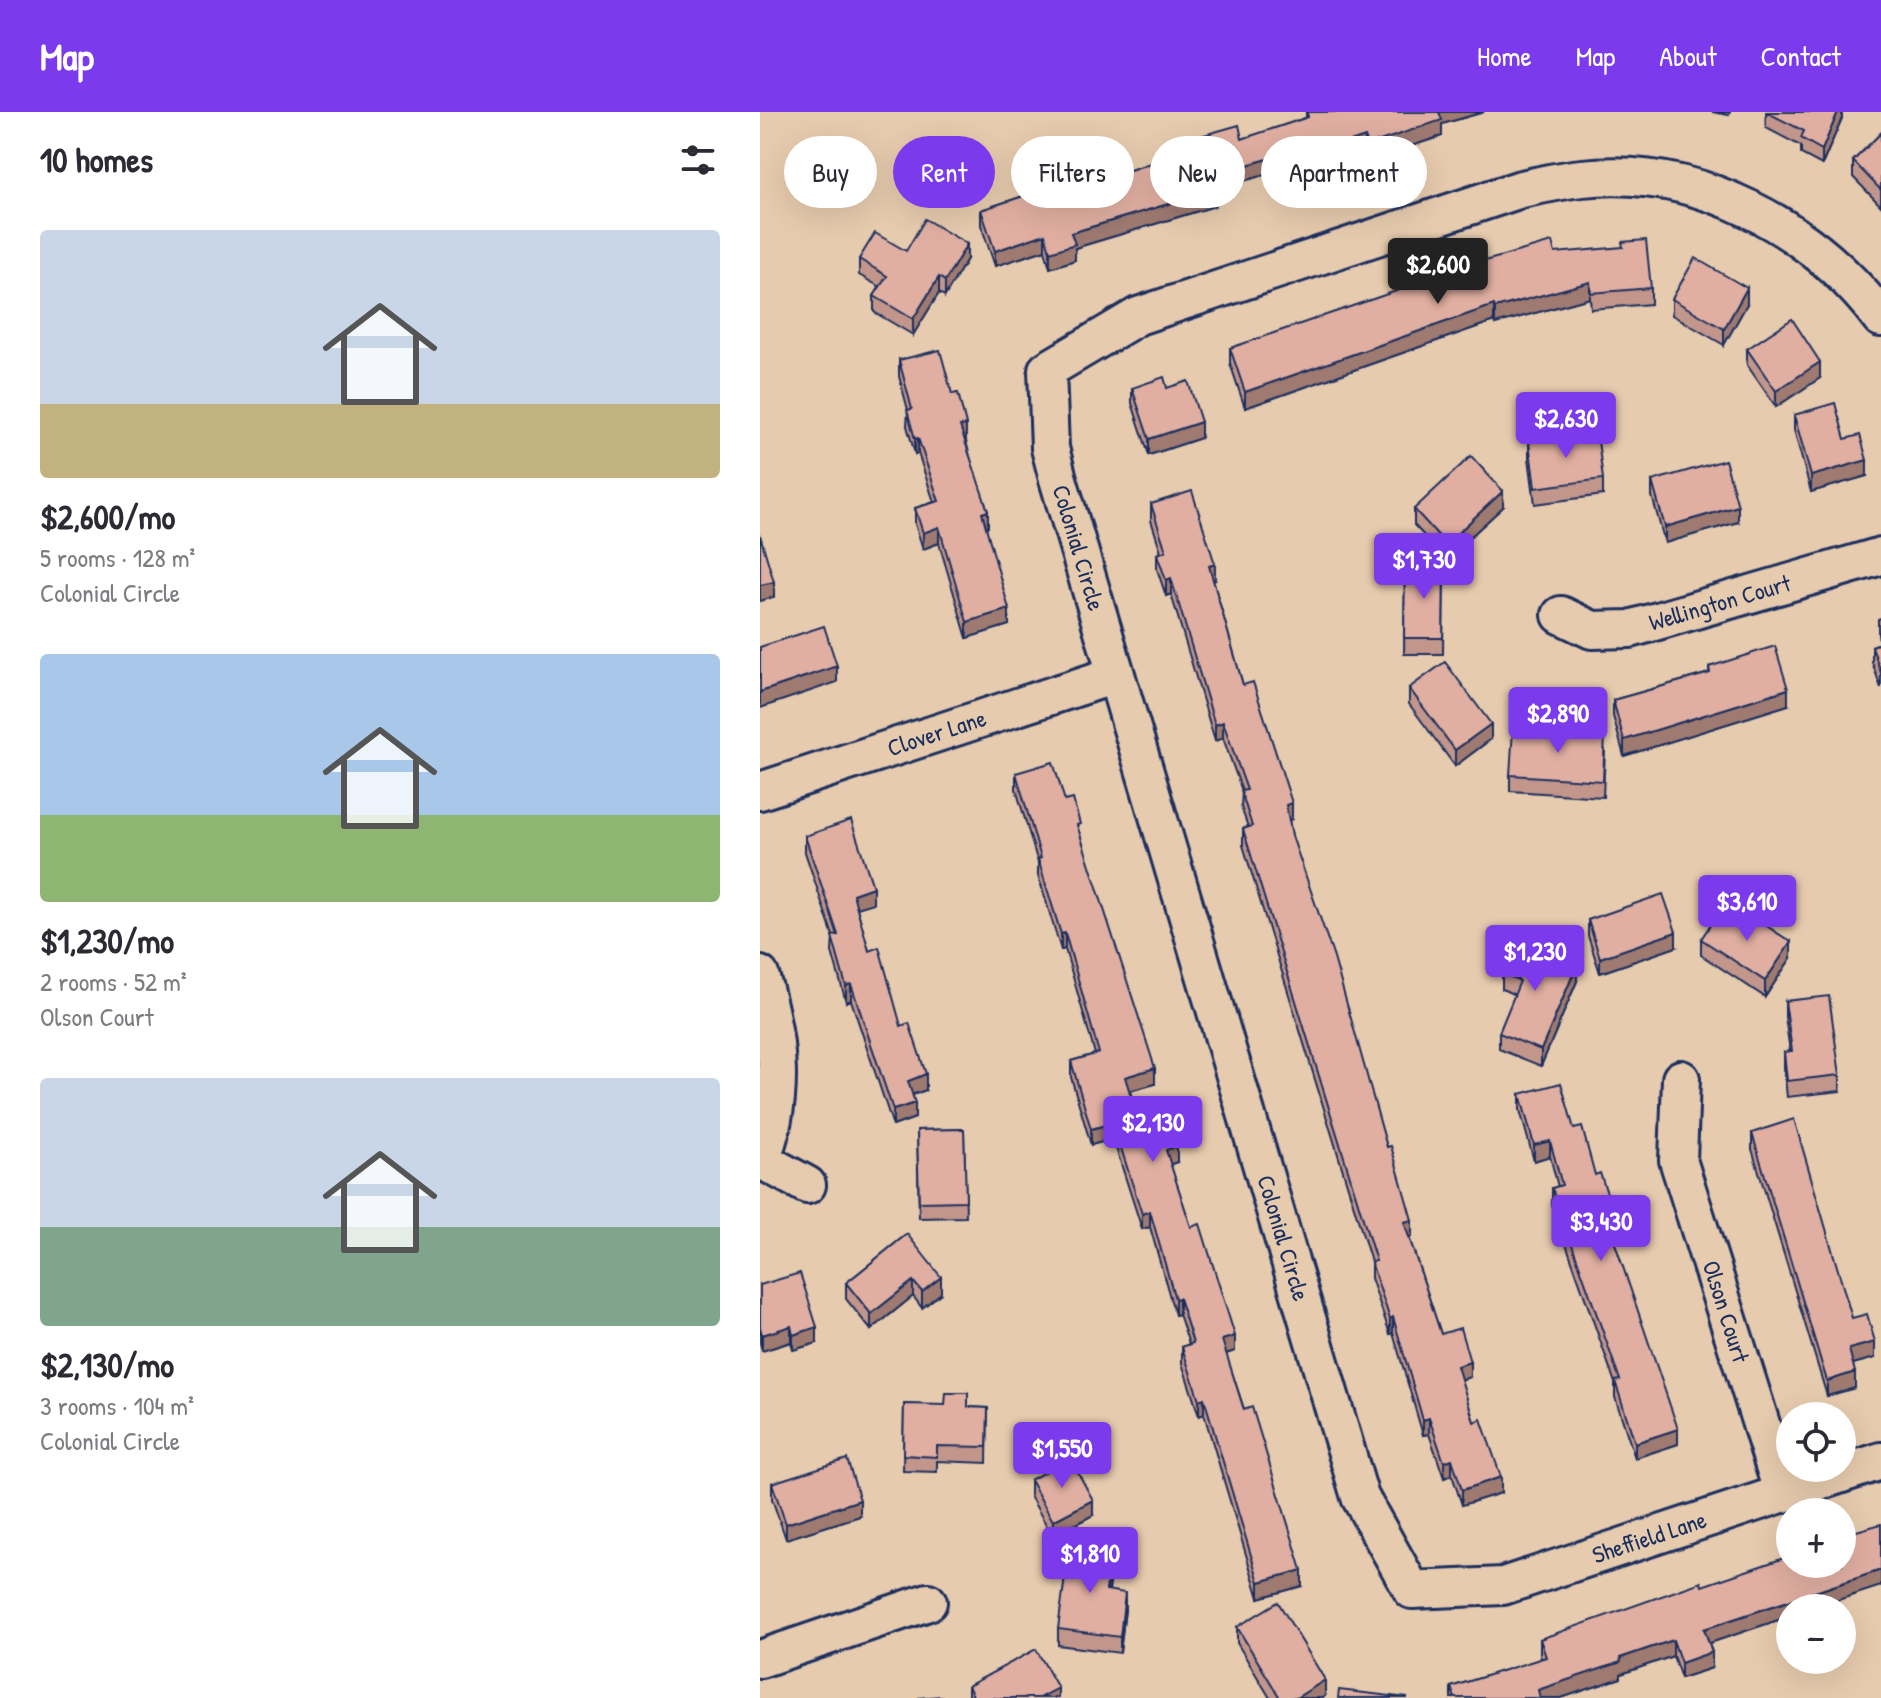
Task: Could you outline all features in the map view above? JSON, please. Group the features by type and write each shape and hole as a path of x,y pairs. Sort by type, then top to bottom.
{"street":[{"name":"Colonial Circle","path":"1412,1590 1360,1497 1050,448 1047,370 1138,316 1521,189 1584,178 1630,177 1674,183 1723,197 1767,217 1809,243 1847,278 1881,318"},
{"name":"Wellington Court","path":"1561,615 1592,630 1630,629 1881,556"},
{"name":"Clover Lane","path":"760,791 1115,675"},
{"path":"760,975 778,1052 778,1099 761,1161 807,1185"},
{"name":"Olson Court","path":"1681,1079 1678,1160 1783,1494"},
{"name":"Sheffield Lane","path":"1412,1590 1503,1586 1881,1461"},
{"path":"760,1659 928,1602"}],"building":[{"path":"1307,112 1439,112 1442,120 1395,136 1261,136 1261,161 1245,165 1245,138 1308,117"},
{"path":"1766,112 1838,112 1822,150 1801,138 1804,131"},
{"path":"1239,125 1241,136 1200,136"},
{"path":"1881,133 1881,190 1853,161"},
{"path":"1150,163 1150,208 1155,208 1071,233 1075,244 1050,252 1045,234 995,251 981,210 995,208 1011,200 1011,208 1134,208 1134,169"},
{"path":"925,219 967,244 945,281 939,277 913,319 874,296 887,276 859,259 875,233 906,251"},
{"path":"1646,240 1651,288 1591,293 1590,282 1495,308 1494,305 1245,392 1230,348 1478,263 1552,242 1555,253 1623,247 1622,242"},
{"path":"1695,258 1747,288 1724,329 1672,299"},
{"path":"1792,319 1820,362 1776,391 1747,349"},
{"path":"940,350 952,394 958,393 966,425 960,426 988,511 982,513 1009,609 967,622 939,527 923,533 915,508 939,501 918,438 915,439 907,410 912,409 899,360"},
{"path":"1164,377 1167,388 1188,381 1201,422 1149,439 1132,388"},
{"path":"1835,403 1845,439 1860,435 1867,460 1811,476 1794,415"},
{"path":"1597,433 1603,479 1535,488 1529,442"},
{"path":"1471,456 1503,491 1446,544 1414,509"},
{"path":"1725,460 1738,506 1665,527 1652,481"},
{"path":"1192,491 1215,564 1209,566 1243,685 1253,682 1292,803 1286,805 1292,836 1334,958 1387,1147 1391,1146 1412,1220 1404,1222 1441,1334 1460,1328 1470,1362 1457,1366 1474,1422 1481,1419 1501,1477 1462,1490 1452,1459 1444,1462 1429,1418 1423,1420 1393,1317 1390,1319 1371,1262 1376,1261 1243,829 1252,826 1241,791 1247,790 1223,722 1215,725 1171,578 1166,580 1157,554 1166,551 1151,504"},
{"path":"760,535 774,582 760,585"},
{"path":"1405,564 1444,564 1443,638 1404,638"},
{"path":"824,626 837,666 760,692 760,647"},
{"path":"1881,643 1881,673 1872,646"},
{"path":"1775,646 1788,689 1624,740 1613,700 1710,673 1709,667"},
{"path":"1445,662 1491,724 1455,750 1409,688"},
{"path":"1513,729 1605,734 1603,781 1510,775"},
{"path":"1053,762 1065,801 1073,799 1080,824 1077,825 1155,1068 1125,1077 1141,1129 1169,1120 1177,1146 1166,1150 1191,1227 1200,1224 1235,1336 1222,1340 1244,1410 1252,1407 1302,1570 1259,1582 1204,1398 1199,1400 1182,1347 1193,1343 1179,1298 1175,1299 1150,1211 1142,1214 1113,1123 1091,1129 1071,1061 1099,1053 1065,933 1061,934 1038,859 1041,858 1016,773"},
{"path":"851,820 873,887 853,894 869,951 879,947 901,1026 909,1023 926,1074 908,1081 915,1103 893,1110 851,984 846,986 832,936 838,935 805,836"},
{"path":"1663,894 1676,932 1600,958 1588,920"},
{"path":"1719,912 1738,925 1747,913 1791,942 1765,981 1701,939"},
{"path":"1516,940 1577,965 1541,1050 1499,1033 1520,981 1502,973"},
{"path":"1829,996 1840,1075 1787,1081 1784,1052 1792,1051 1785,1001"},
{"path":"1561,1083 1574,1129 1582,1127 1595,1175 1600,1173 1610,1202 1602,1205 1678,1429 1635,1443 1615,1381 1620,1380 1552,1188 1562,1185 1550,1141 1534,1145 1520,1094"},
{"path":"1794,1119 1852,1318 1867,1314 1875,1342 1849,1349 1855,1372 1827,1381 1752,1133"},
{"path":"964,1129 966,1201 919,1202 917,1130"},
{"path":"907,1234 941,1277 922,1292 913,1281 871,1314 846,1283"},
{"path":"800,1273 817,1327 793,1335 791,1326 762,1335 760,1285"},
{"path":"946,1393 968,1393 968,1407 988,1408 987,1447 937,1446 937,1457 903,1455 904,1404 945,1405"},
{"path":"1070,1458 1093,1500 1053,1521 1030,1480"},
{"path":"847,1459 860,1500 786,1524 772,1483"},
{"path":"1881,1524 1881,1570 1809,1594 1776,1594 1776,1605 1704,1629 1712,1652 1681,1663 1673,1640 1620,1658 1621,1662 1538,1690 1540,1698 1455,1698 1451,1687 1546,1657 1540,1639 1701,1582 1702,1586 1776,1561 1776,1578 1856,1578 1856,1531"},
{"path":"1069,1547 1112,1553 1106,1590 1125,1593 1120,1637 1058,1629"},
{"path":"1278,1602 1325,1680 1296,1698 1280,1698 1237,1627"},
{"path":"1036,1649 1058,1688 1039,1698 974,1698 968,1686"},
{"path":"1339,1690 1408,1698 1338,1698"}]}
